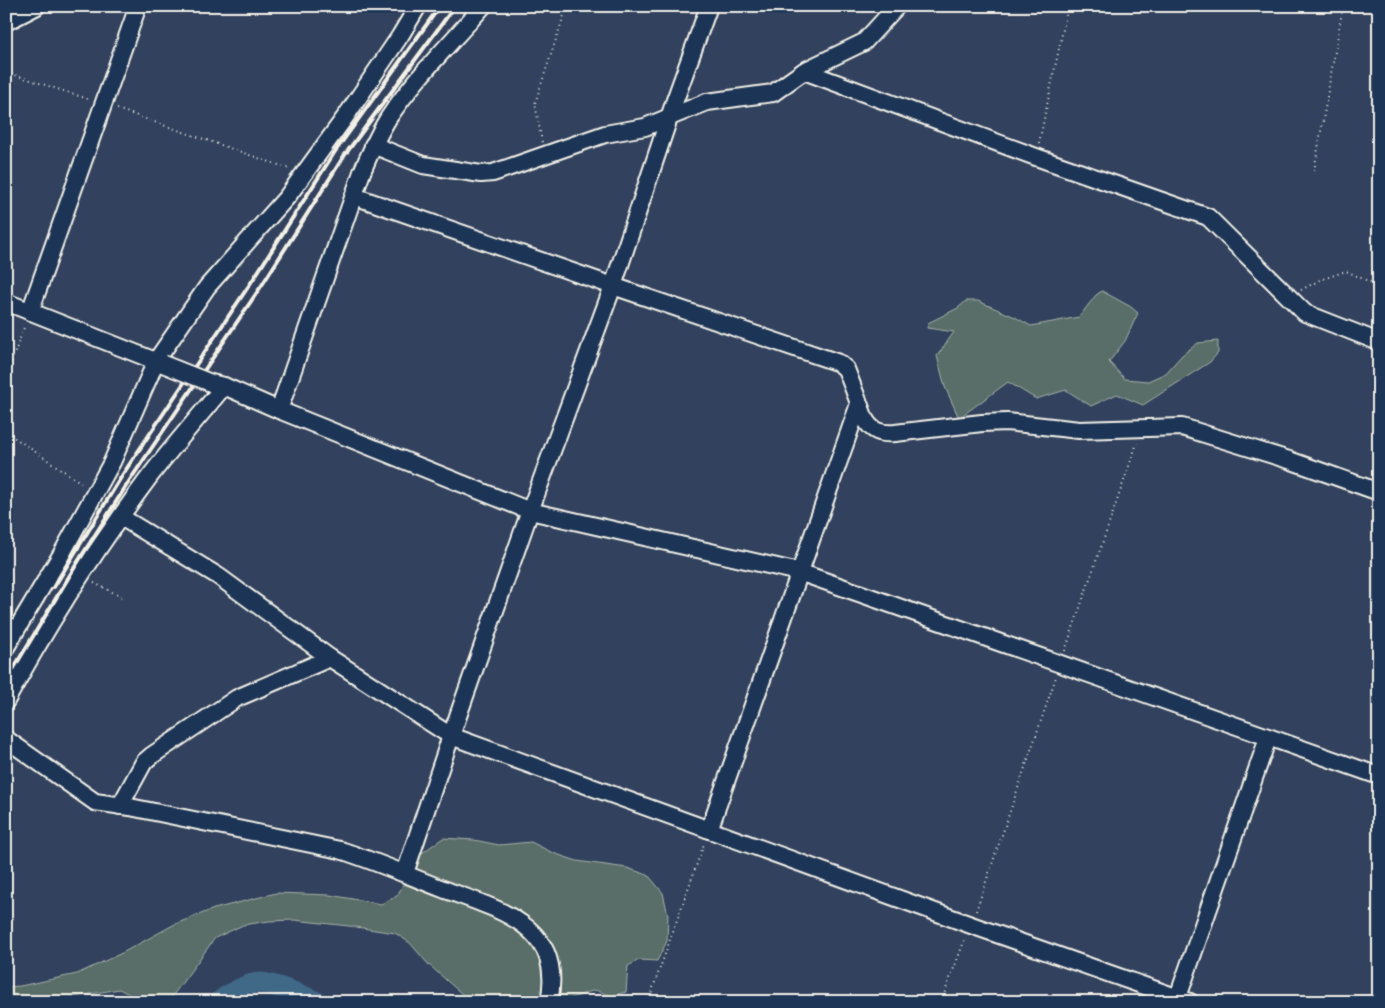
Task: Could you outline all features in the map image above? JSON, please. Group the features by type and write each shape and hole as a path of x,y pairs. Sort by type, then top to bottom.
{"street":[{"path":"6,22 37,6"},
{"path":"30,312 138,6"},
{"path":"6,647 96,492 159,363 207,287 288,196 395,44 418,6"},
{"path":"279,410 373,145 389,117 422,75 483,6"},
{"path":"405,873 530,511 613,286 709,6"},
{"path":"373,145 423,165 481,174 493,172 605,134 645,127 669,119 707,102 772,94 804,71 864,42 897,6"},
{"path":"804,71 1036,157 1208,217 1305,314 1379,342"},
{"path":"354,196 839,362 846,369 868,426 876,432 883,434 1007,422 1079,430 1182,427 1289,460 1379,492"},
{"path":"6,302 159,363 218,384 530,511 799,572 1379,776"},
{"path":"6,701 80,576 218,384"},
{"path":"709,830 859,404"},
{"path":"122,517 218,576 330,658 451,736 971,925 1184,999 1268,738"},
{"path":"120,806 144,762 151,756 237,698 330,658"},
{"path":"6,739 95,802 340,850 367,858 443,889 482,902 526,926 547,954 551,971 549,1002"}],"path":[{"path":"545,154 535,103 567,6"},
{"path":"1036,157 1068,6"},
{"path":"1314,171 1343,6"},
{"path":"6,72 304,174"},
{"path":"1288,297 1320,280 1346,271 1379,286"},
{"path":"6,376 30,312"},
{"path":"941,1002 971,925 1142,428"},
{"path":"6,432 96,492"},
{"path":"80,576 124,598"},
{"path":"648,1002 709,830"}],"green space":[{"path":"1102,291 1138,313 1125,341 1109,362 1125,379 1148,381 1166,373 1182,355 1198,343 1218,341 1218,353 1210,362 1143,405 1117,394 1091,406 1066,390 1036,399 1008,382 959,418 945,387 937,356 954,332 927,328 928,323 958,308 966,301 978,301 1031,326 1079,317 1096,295"},
{"path":"443,838 474,840 499,845 531,842 553,853 577,861 627,868 648,875 663,893 668,915 667,941 657,961 639,960 628,966 626,992 611,996 595,990 560,1002 471,1002 428,964 410,943 395,933 294,920 269,921 243,925 215,938 168,1002 134,1002 137,998 119,989 74,997 61,1002 6,1002 6,987 20,986 77,974 124,952 175,924 214,909 276,893 330,895 381,904 397,896 419,855"}],"waterway":[{"path":"219,1002 239,989 256,983 281,988 317,1002"}],"railway":[{"path":"54,587 123,474 254,278 336,150 440,6"},
{"path":"6,681 130,480 262,285 344,156 455,6"}]}
